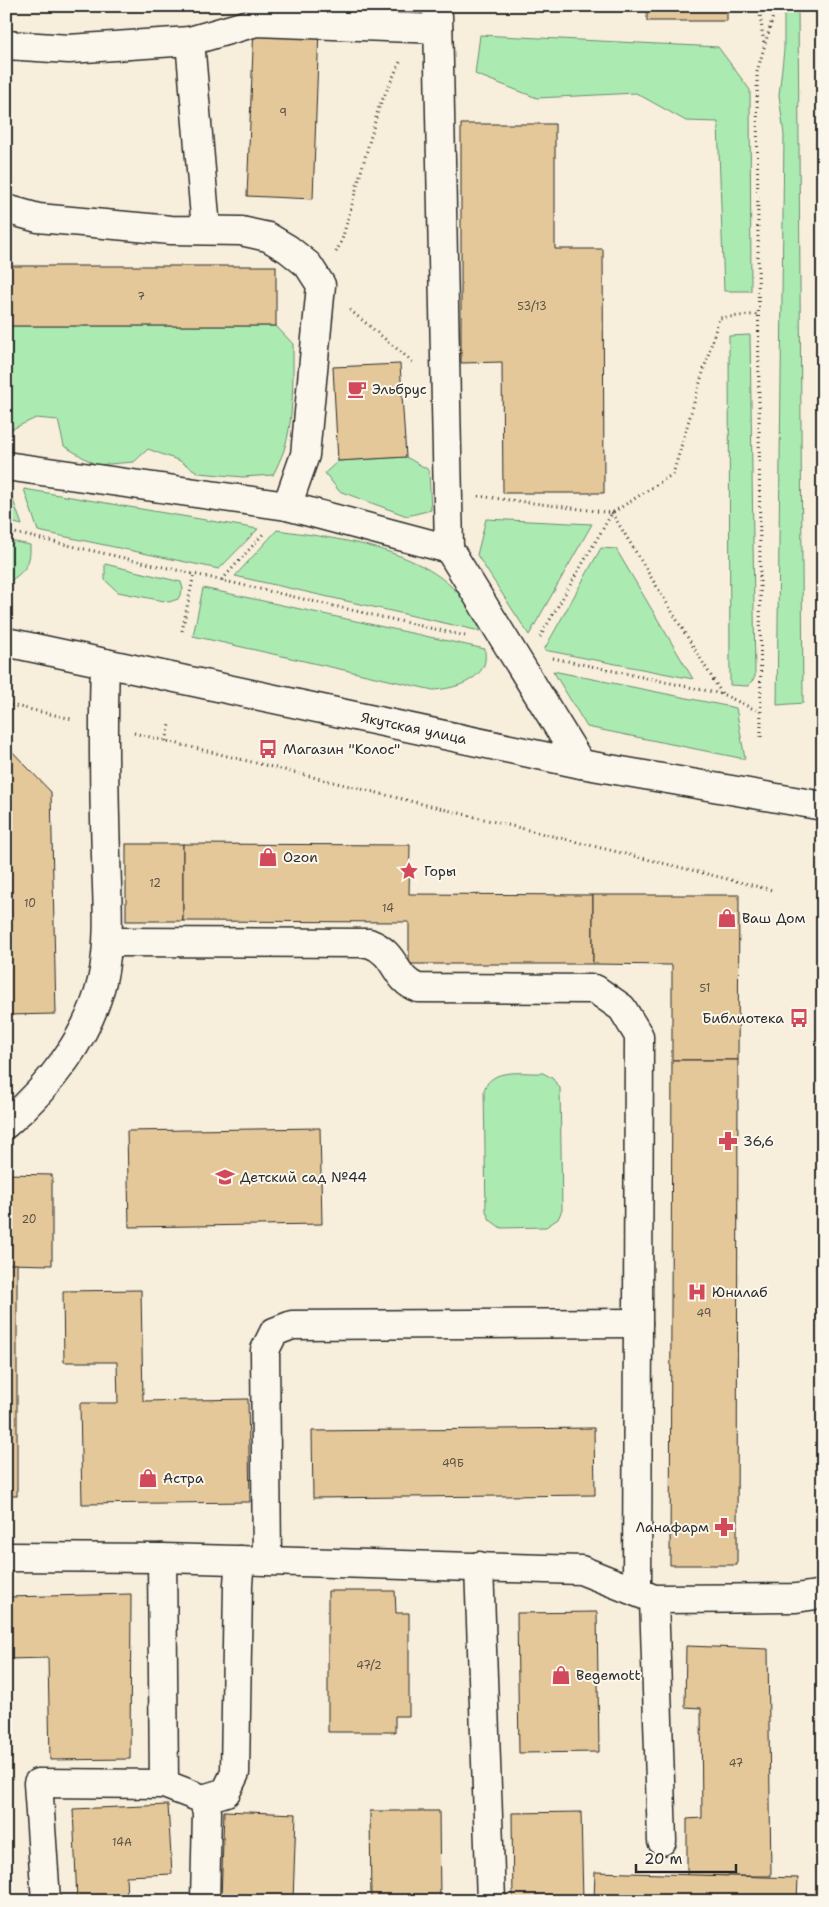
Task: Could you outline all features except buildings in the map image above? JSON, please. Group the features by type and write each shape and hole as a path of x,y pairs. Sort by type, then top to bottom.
{"street":[{"path":"6,45 68,49 190,41 256,22 437,18 449,548 518,649 581,764"},
{"path":"190,41 206,229"},
{"path":"6,209 38,218 171,230 241,231 268,237 308,265 322,285 305,455 287,506"},
{"path":"6,466 287,506 449,548"},
{"name":"Якутская улица","path":"6,642 581,764 823,806"},
{"path":"6,1124 25,1108 49,1080 77,1041 102,981 108,942 103,726 105,663"},
{"path":"108,942 369,943 387,953 404,980 418,988 595,989 612,999 627,1015 639,1036 638,1322 646,1596 662,1841"},
{"path":"267,1560 265,1350 274,1332 292,1325 638,1322"},
{"path":"6,1557 267,1560 581,1570 646,1596 796,1598 823,1594"},
{"path":"162,1558 164,1784"},
{"path":"46,1901 38,1783 164,1784 203,1799 226,1792 236,1772 238,1584 240,1560"},
{"path":"479,1566 491,1901"},
{"path":"203,1799 207,1812 205,1901"}],"path":[{"path":"759,6 764,48"},
{"path":"761,737 760,314 757,72 776,6"},
{"path":"437,18 398,62 379,107 342,240 322,285 408,359 445,386"},
{"path":"518,649 612,513 673,474 719,318 760,314"},
{"path":"448,492 612,513"},
{"path":"222,580 287,506"},
{"path":"612,513 722,694"},
{"path":"6,532 722,694 760,712"},
{"path":"182,631 194,574"},
{"path":"6,704 103,726 772,890"},
{"path":"166,742 170,725"}],"green space":[{"path":"243,6 380,6 380,9"},
{"path":"784,6 798,6 803,703 777,705 784,135 779,95 784,50"},
{"path":"480,35 718,47 750,90 751,291 724,291 718,122 686,121 636,93 537,98 475,74"},
{"path":"6,326 276,326 293,344 293,383 290,426 283,453 273,475 243,477 199,473 180,461 148,449 134,462 96,465 64,446 58,420 36,418 12,429 6,429"},
{"path":"750,335 755,677 748,686 730,685 729,336"},
{"path":"406,457 429,470 431,510 407,516 339,491 325,473 338,461"},
{"path":"6,486 8,486 22,525 6,521"},
{"path":"24,489 258,529 219,569 38,531"},
{"path":"486,519 592,524 529,635 477,555"},
{"path":"277,530 366,545 395,554 423,567 447,583 467,604 480,631 235,576"},
{"path":"6,540 30,545 30,553 25,568 6,584"},
{"path":"601,548 616,549 693,679 544,650"},
{"path":"105,564 181,582 183,589 178,599 169,602 118,592 105,580"},
{"path":"203,588 485,649 485,663 480,671 469,681 433,690 193,636"},
{"path":"553,671 736,708 745,759 587,727"},
{"path":"509,1073 543,1073 552,1078 560,1088 562,1210 558,1219 546,1227 501,1228 490,1220 486,1211 484,1090 488,1083 501,1075"}],"place":[{"name":"Эльбрус","path":"357,389"},
{"name":"Магазин \"Колос\"","path":"268,749"},
{"name":"Ozon","path":"268,857"},
{"name":"Горы","path":"409,871"},
{"name":"Ваш Дом","path":"727,918"},
{"name":"Библиотека","path":"799,1018"},
{"name":"36,6","path":"728,1141"},
{"name":"Детский сад №44","path":"225,1177"},
{"name":"Юнилаб","path":"697,1292"},
{"name":"Астра","path":"148,1478"},
{"name":"Ланафарм","path":"724,1527"},
{"name":"Begemott","path":"561,1675"}]}
